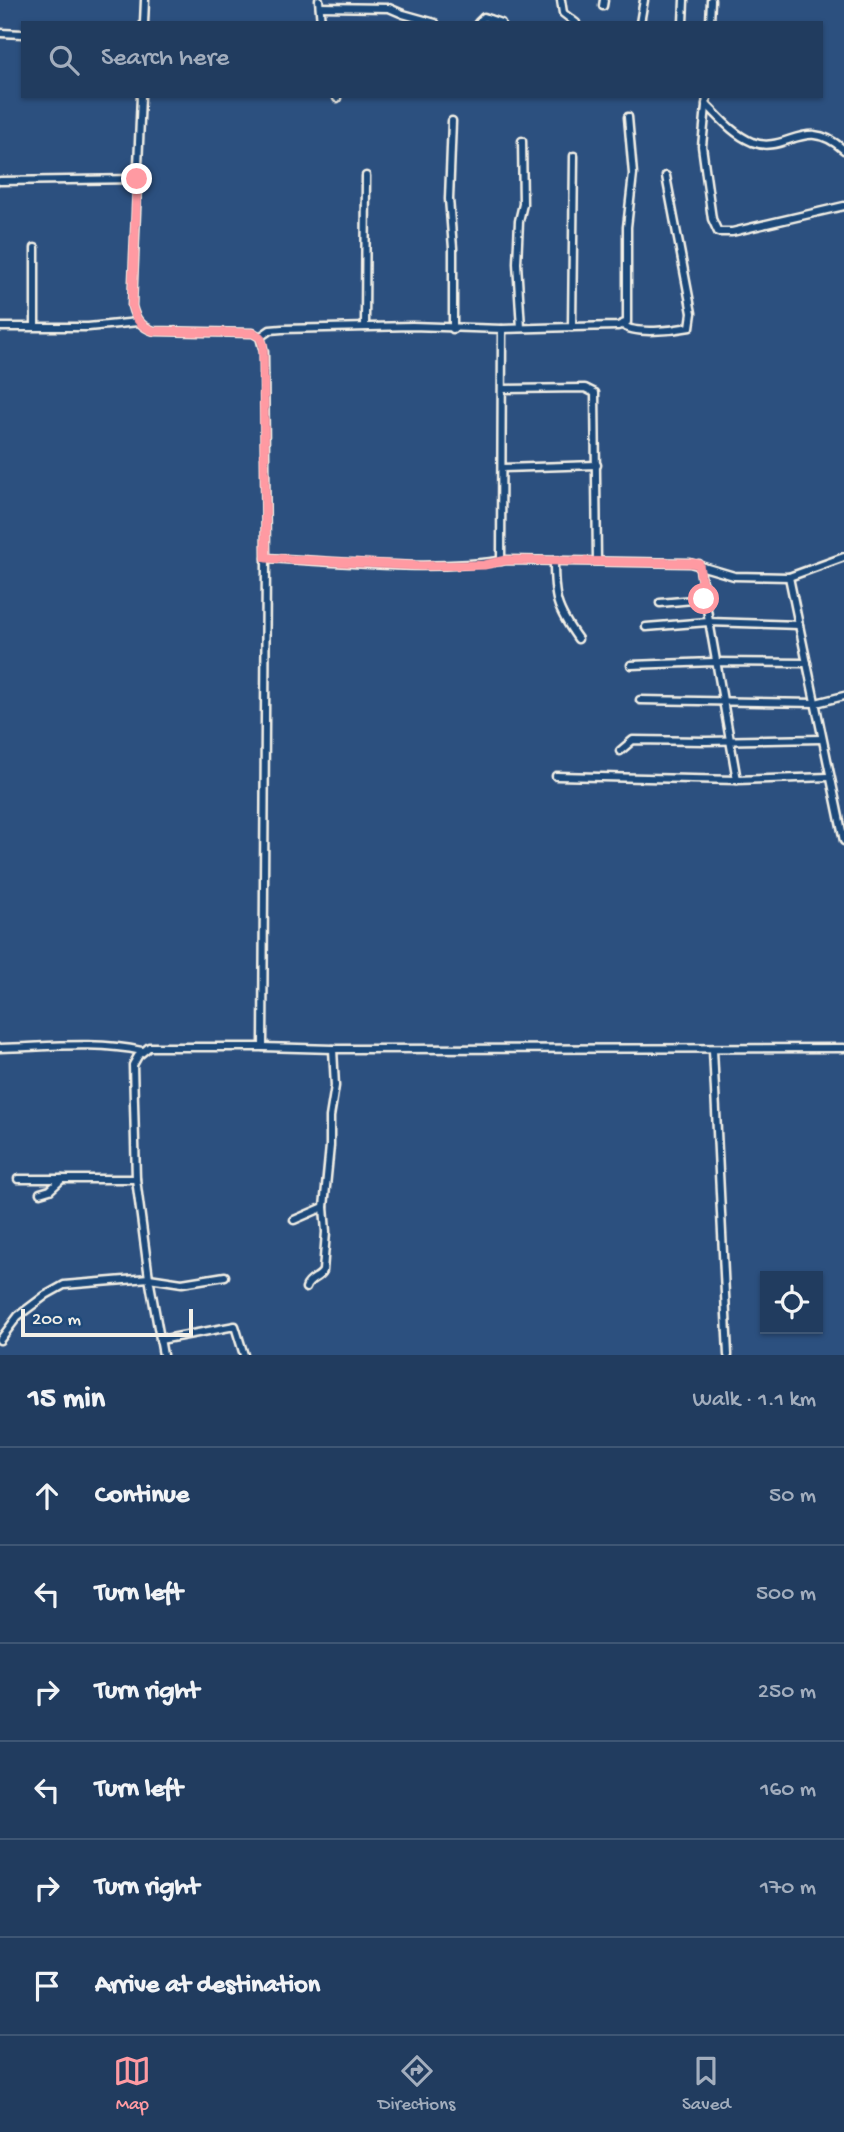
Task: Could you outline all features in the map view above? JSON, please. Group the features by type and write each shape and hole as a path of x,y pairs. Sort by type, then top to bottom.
{"street":[{"path":"144,21 145,0"},
{"path":"561,0 563,13 573,21"},
{"path":"640,21 644,0"},
{"path":"682,21 684,0"},
{"path":"710,21 711,0"},
{"path":"321,21 320,3 389,8 428,21"},
{"path":"0,33 21,34"},
{"path":"141,98 132,306 138,322 146,329 154,331 243,332 260,337"},
{"path":"706,100 727,125 752,142 770,143 820,135 833,139 844,150"},
{"path":"706,100 702,146 712,219 718,232 732,232 844,206"},
{"path":"260,337 270,330 365,327 502,329 623,325 628,318 627,227 633,174 628,117"},
{"path":"452,121 449,199 453,247 453,329"},
{"path":"521,328 517,263 519,221 523,204 522,141"},
{"path":"572,327 574,156"},
{"path":"365,327 366,176"},
{"path":"623,325 627,329 659,331 690,327 692,323 666,176"},
{"path":"0,181 137,179"},
{"path":"35,248 35,326"},
{"path":"0,327 88,327 138,322"},
{"path":"501,561 502,329"},
{"path":"260,337 264,352 266,558 263,1047"},
{"path":"503,389 591,389 596,400 597,561"},
{"path":"503,467 597,465"},
{"path":"266,558 421,566 484,565 501,561 699,564 733,576 789,577 844,557"},
{"path":"554,561 556,603 578,639"},
{"path":"699,564 714,662 737,780"},
{"path":"789,577 844,839"},
{"path":"660,603 704,599"},
{"path":"646,627 708,622 799,625"},
{"path":"631,665 807,663"},
{"path":"640,700 816,704 844,695"},
{"path":"620,751 634,740 822,739"},
{"path":"556,776 737,780 829,777"},
{"path":"0,1048 104,1047 142,1051"},
{"path":"163,1355 136,1180 133,1065 142,1051 149,1047 713,1050 844,1048"},
{"path":"306,1288 311,1280 320,1276 323,1271 326,1231 324,1207 334,1086 333,1049"},
{"path":"713,1050 728,1355"},
{"path":"18,1179 136,1180"},
{"path":"40,1193 50,1191 62,1179"},
{"path":"294,1220 324,1207"},
{"path":"0,1340 18,1316 46,1295 64,1286 149,1278 182,1283 225,1276"},
{"path":"160,1340 235,1325 244,1355"}],"route":[{"path":"137,179 132,306 138,322 146,329 154,331 253,333 260,337 263,344 266,558 421,566 484,565 507,560 690,563 699,564 704,599"}]}
